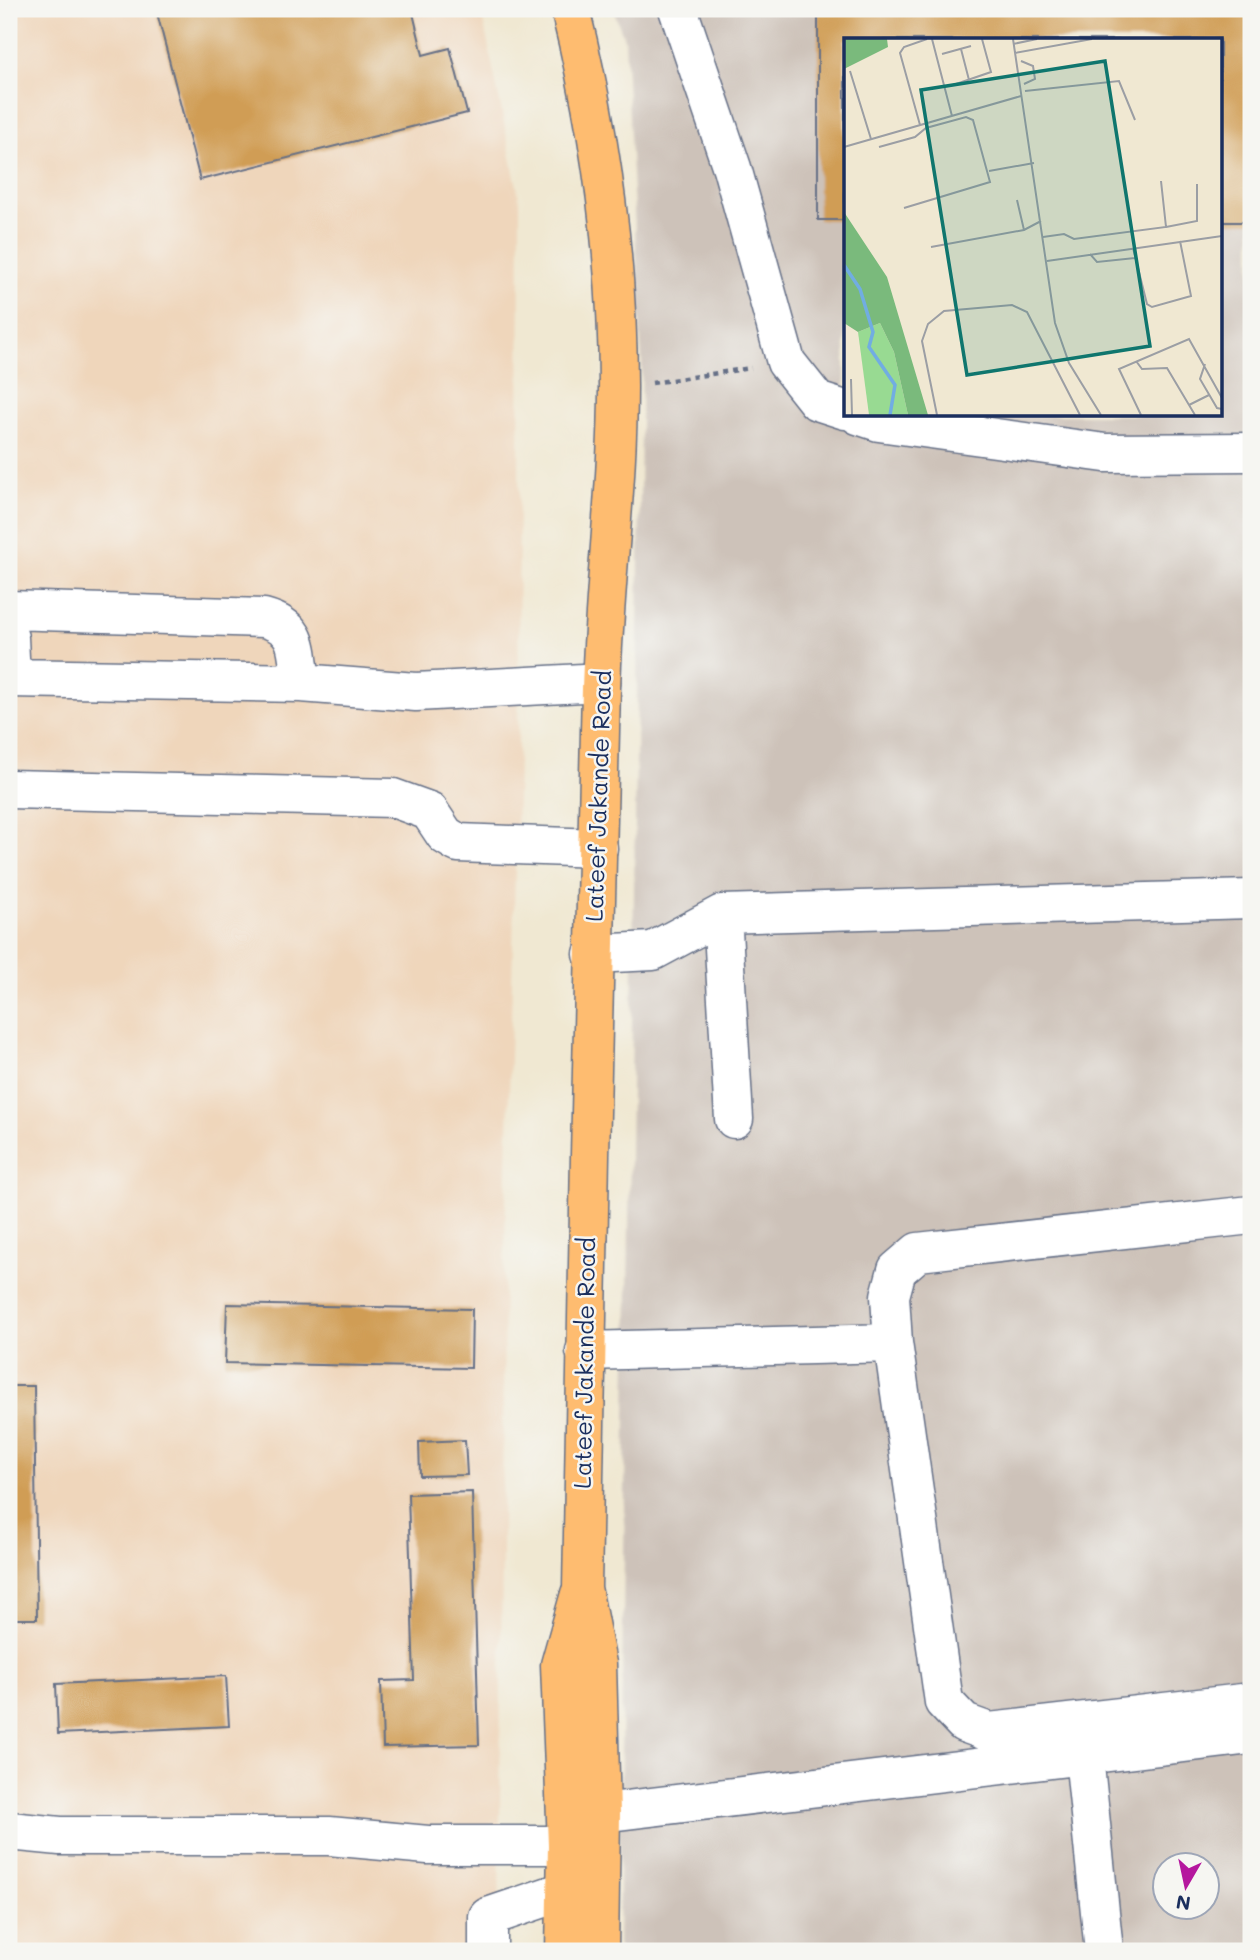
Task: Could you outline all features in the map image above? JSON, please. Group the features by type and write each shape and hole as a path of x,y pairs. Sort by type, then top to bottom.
{"main road":[{"name":"Lateef Jakande Road","path":"570,9 588,82 603,165 612,253 618,388 601,682 585,1351 582,1588 597,1664 601,1813 598,1951"},
{"name":"Lateef Jakande Road","path":"565,1951 567,1845 560,1665 582,1588"}],"lane":[{"path":"678,9 732,169 786,362 817,401 844,410"},
{"path":"861,416 878,422 1105,453 1251,452"},
{"path":"9,610 264,618 284,624 294,636 301,683"},
{"path":"9,638 10,678 301,683 416,692 601,682"},
{"path":"9,789 393,798 429,811 444,835 458,843 598,848"},
{"path":"593,954 653,951 722,914 1251,899"},
{"path":"722,914 734,1119"},
{"path":"1251,1215 918,1252 897,1270 890,1296 893,1343 944,1702 964,1723 989,1732 1251,1702"},
{"path":"585,1351 893,1343"},
{"path":"601,1813 1251,1735"},
{"path":"1084,1756 1104,1951"},
{"path":"9,1831 60,1836 329,1836 428,1845 567,1845"},
{"path":"488,1951 488,1917 567,1890"}],"path":[{"path":"618,388 786,362"}],"shaded area":[{"path":"9,9 481,9 520,202 518,762 504,1278 499,1951 9,1951"},
{"path":"613,9 1251,9 1251,1951 618,1951 642,362 625,41"}],"building":[{"path":"156,9 412,9 423,55 450,48 467,113 200,180"},
{"path":"818,9 1251,9 1251,222 1222,222 1222,38 844,38 844,220 818,220"},
{"path":"227,1304 472,1309 471,1368 225,1363"},
{"path":"9,1386 34,1386 37,1619 9,1619"},
{"path":"465,1440 467,1475 420,1476 419,1442"},
{"path":"472,1492 479,1745 383,1747 381,1681 414,1680 408,1494"},
{"path":"226,1676 229,1726 58,1734 56,1684"}]}
